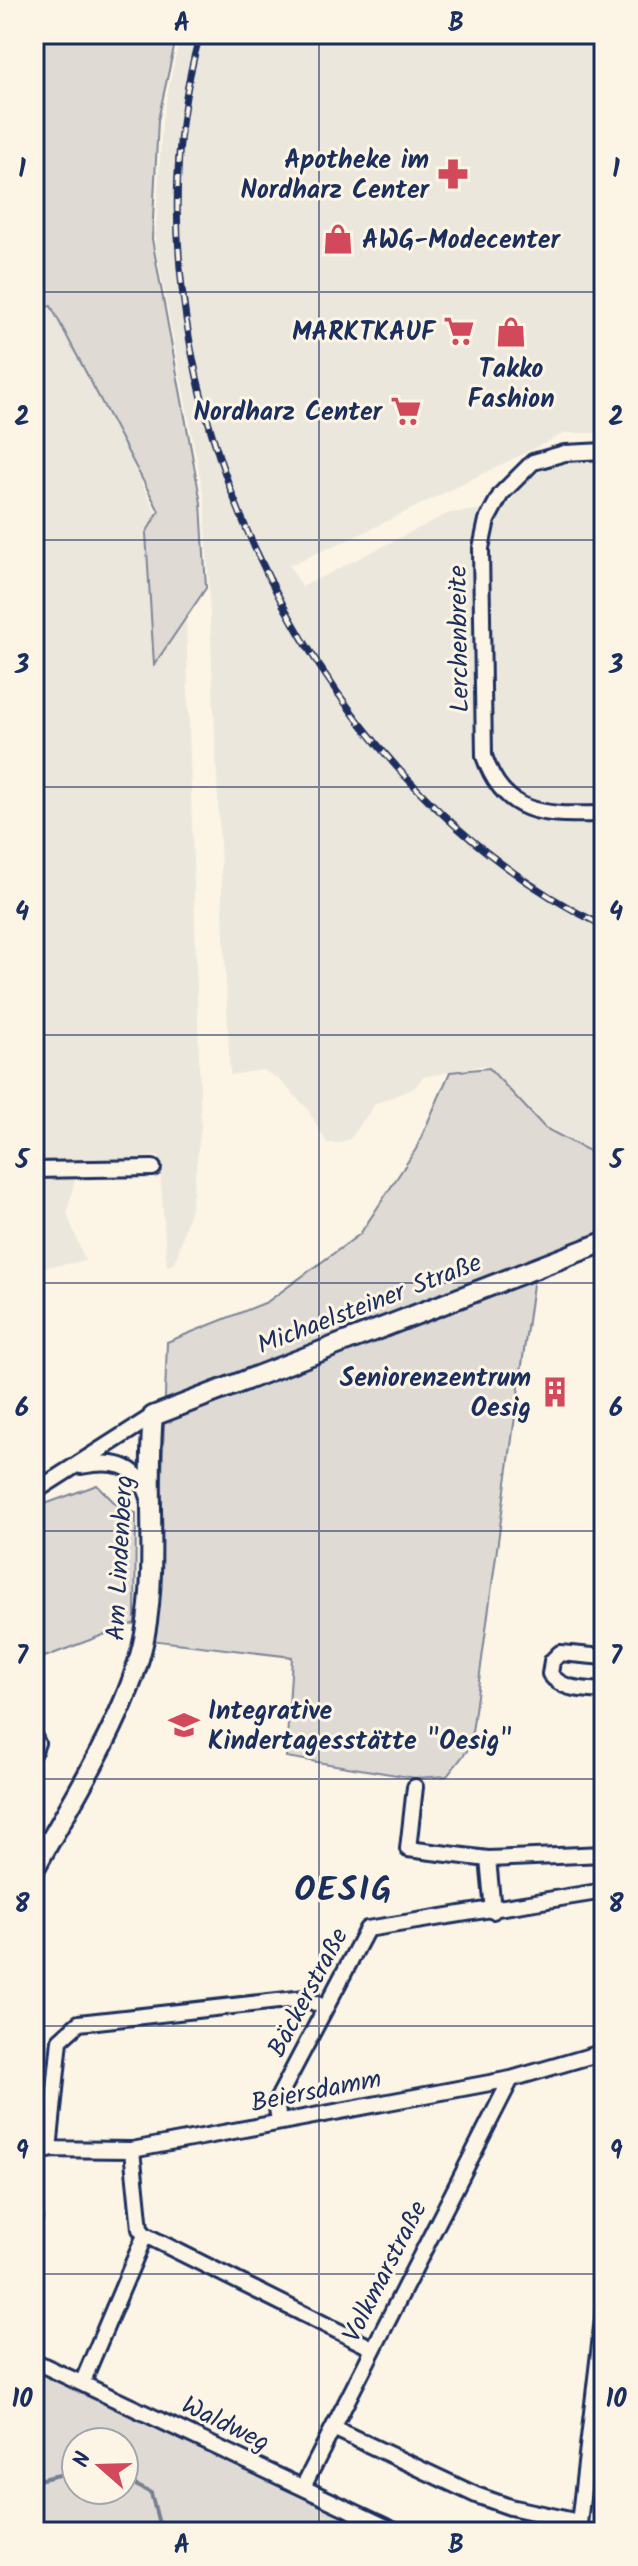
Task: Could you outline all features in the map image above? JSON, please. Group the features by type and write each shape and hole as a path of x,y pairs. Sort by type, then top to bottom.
{"street":[{"name":"Lerchenbreite","path":"604,451 550,456 521,471 493,507 481,548 484,756 493,781 513,801 536,811 604,814"},
{"path":"34,1170 153,1168"},
{"name":"Michaelsteiner Straße","path":"153,1416 604,1242"},
{"path":"34,1492 77,1467 132,1426 153,1416"},
{"name":"Am Lindenberg","path":"34,1870 135,1673 149,1603 153,1416"},
{"path":"77,1467 118,1463 137,1474 149,1497"},
{"path":"604,1657 560,1653 552,1661 550,1674 557,1684 604,1691"},
{"path":"34,1737 37,1743 34,1751"},
{"path":"415,1787 408,1849 488,1859 604,1854"},
{"path":"488,1859 493,1911"},
{"name":"Bäckerstraße","path":"279,2121 276,2102 367,1929 604,1891"},
{"path":"34,2220 40,2150 60,2040 79,2023 305,1998 325,2008"},
{"name":"Beiersdamm","path":"40,2150 132,2150 511,2079 604,2052"},
{"name":"Volkmarstraße","path":"303,2487 511,2079"},
{"path":"132,2150 140,2229 145,2235 372,2348"},
{"path":"83,2381 145,2235"},
{"path":"333,2428 476,2495 579,2527 604,2310"},
{"name":"Waldweg","path":"34,2361 83,2381 397,2532"}],"shaded area":[{"path":"34,34 177,34 158,120 152,239 201,503 206,588 154,665 146,533 159,511 51,306 34,307"},
{"path":"180,34 604,34 604,433 565,433 357,536 289,565 302,587 449,513 506,507 526,480 553,464 604,460 604,1159 545,1128 485,1065 423,1077 414,1088 375,1104 350,1139 340,1143 327,1143 307,1108 277,1078 263,1070 230,1075 205,503 155,243 162,121"},
{"path":"34,297 55,299 171,545 186,620 201,1127 191,1207 175,1263 167,1266 159,1156 79,1162 67,1213 85,1261 34,1269"},
{"path":"489,1068 545,1128 604,1159 604,1238 534,1277 470,1747 447,1776 415,1778 286,1757 292,1657 150,1640 158,1586 167,1342 267,1302 360,1234 416,1149 450,1072"},
{"path":"97,1485 121,1509 136,1513 135,1623 34,1661 34,1508"},
{"path":"34,2364 392,2532 34,2532"}],"waterway":[{"path":"34,2481 60,2475"},
{"path":"140,2487 151,2493 161,2532"}],"railway":[{"path":"200,34 179,159 182,289 208,420 254,547 319,665 400,771 496,859 604,926"}],"place":[{"name":"Apotheke im Nordharz Center","path":"453,174"},
{"name":"AWG-Modecenter","path":"338,239"},
{"name":"MARKTKAUF","path":"459,331"},
{"name":"Takko Fashion","path":"511,332"},
{"name":"Nordharz Center","path":"406,411"},
{"name":"Seniorenzentrum Oesig","path":"555,1392"},
{"name":"Integrative Kindertagesstätte \"Oesig\"","path":"184,1725"}],"district":[{"name":"OESIG","path":"344,1888"}]}
